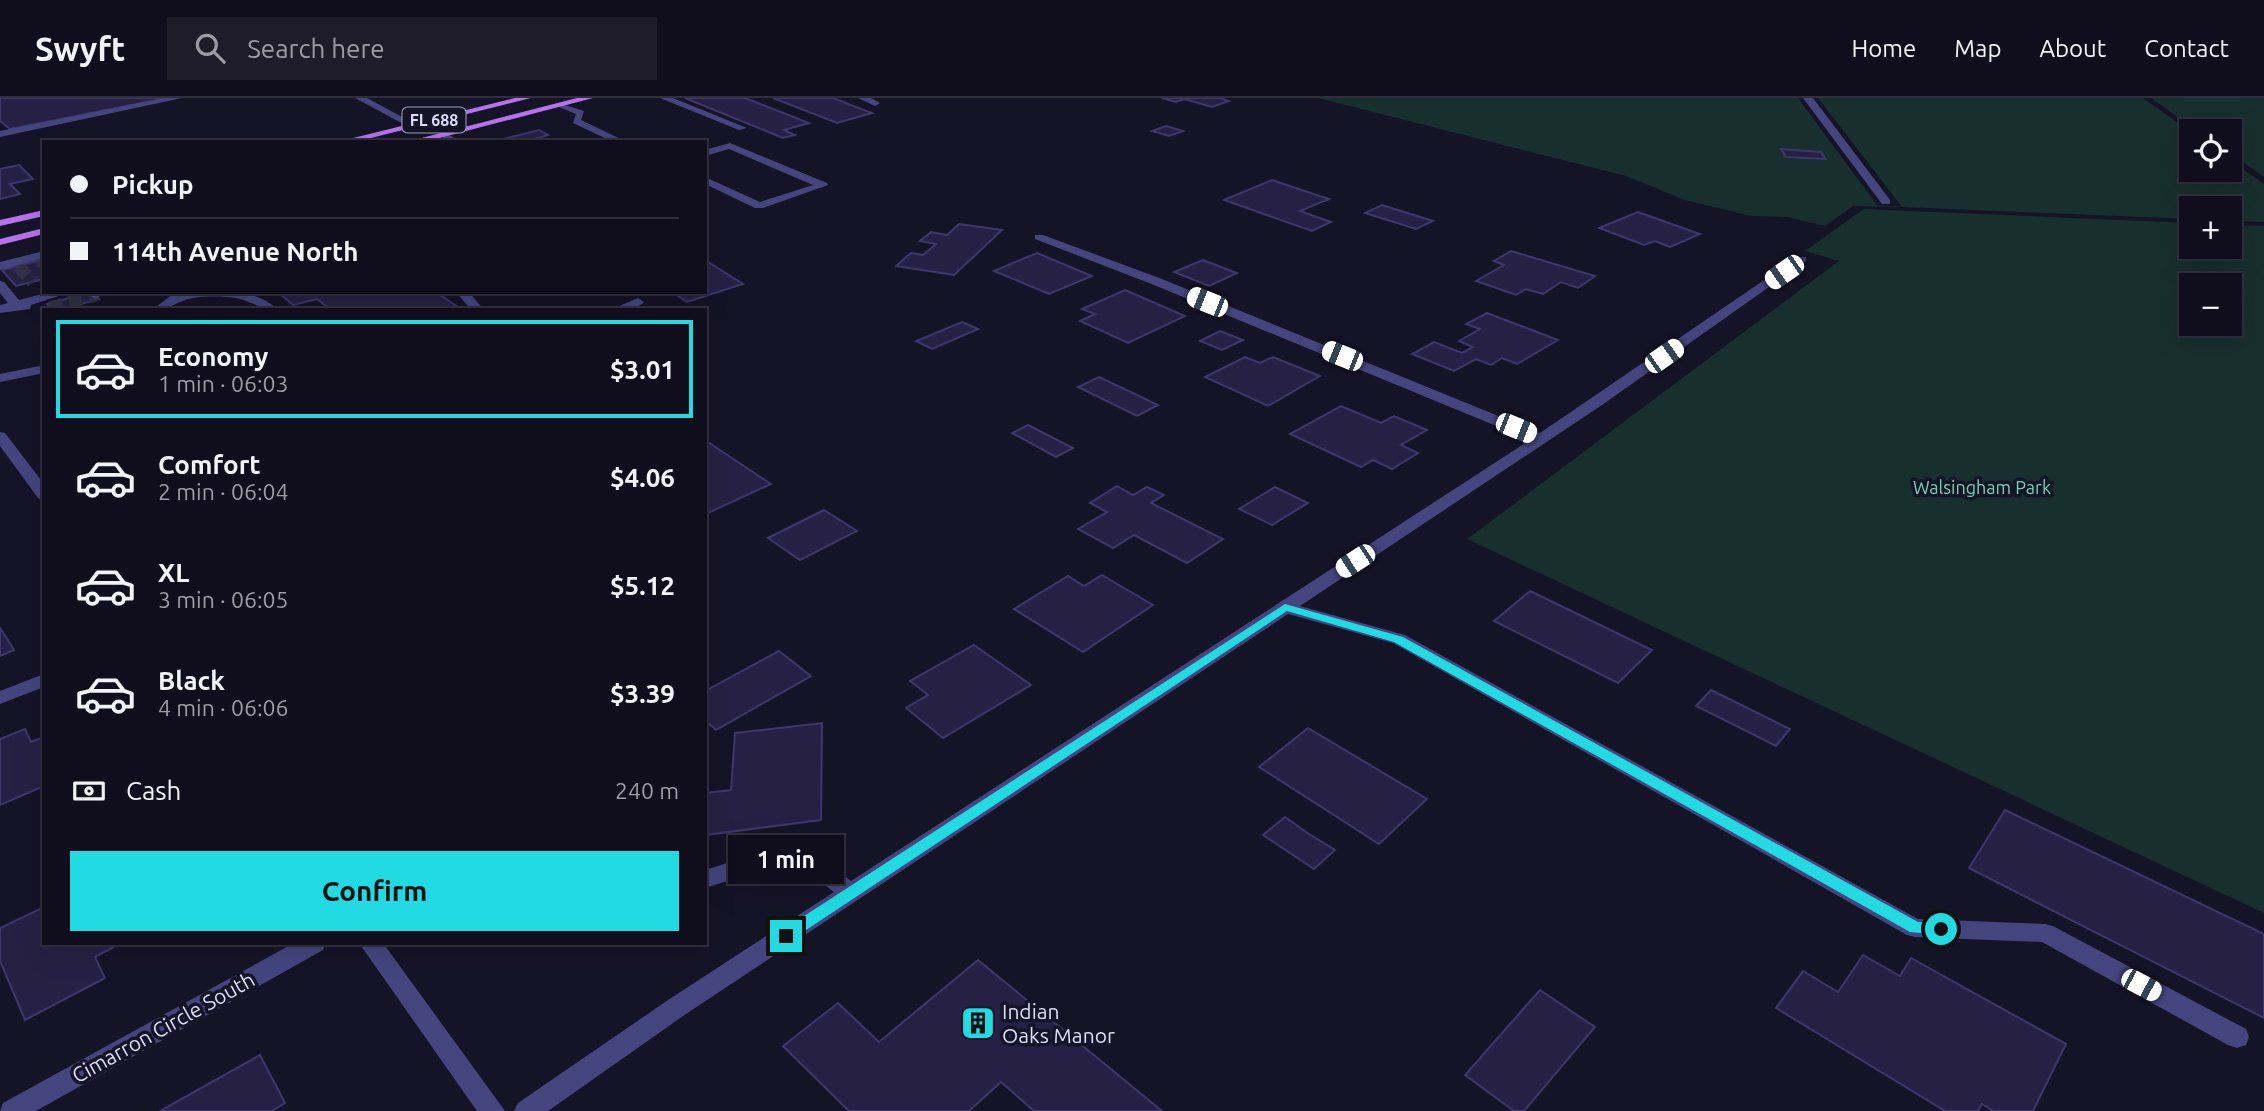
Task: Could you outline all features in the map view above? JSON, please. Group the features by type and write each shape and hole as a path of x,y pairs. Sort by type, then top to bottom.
{"main road":[{"name":"FL 688","path":"350,140 526,98"},
{"name":"FL 688","path":"419,140 588,98"},
{"path":"0,223 42,213"},
{"path":"0,242 42,232"}],"street":[{"path":"0,134 177,98"},
{"path":"360,98 412,125"},
{"path":"665,98 742,128"},
{"path":"863,98 875,103"},
{"path":"1808,98 1886,202"},
{"path":"562,104 582,113 576,121 618,140"},
{"path":"443,134 453,140"},
{"path":"707,152 730,146 822,185 759,206 707,181"},
{"path":"1039,237 1158,282 1541,439"},
{"path":"0,267 40,257"},
{"path":"527,1111 677,1007 1541,439 1802,260"},
{"path":"33,282 48,302"},
{"path":"0,285 16,305"},
{"path":"0,309 48,302 62,294"},
{"path":"161,308 186,294"},
{"path":"177,297 212,294"},
{"path":"243,294 255,297 269,308"},
{"path":"464,294 476,308"},
{"path":"622,308 638,302"},
{"path":"0,378 42,369"},
{"path":"0,436 42,492"},
{"path":"1285,607 1399,639 1915,928 2045,933 2237,1037"},
{"path":"0,698 42,681"},
{"path":"707,878 766,861 808,861 851,893"},
{"name":"Cimarron Circle South","path":"12,1111 310,945"},
{"path":"371,945 492,1111"}],"green space":[{"path":"1318,98 1798,98 1877,205 1901,207 1853,206 1825,226 1787,217 1751,216 1685,200 1626,176"},
{"path":"1818,98 2143,98 2179,124 2179,182 2242,182 2242,168 2264,184 2264,222 2242,221 2242,196 2179,196 2179,219 1902,207"},
{"path":"2151,98 2264,98 2264,177 2242,161 2242,119 2181,119"},
{"name":"Walsingham Park","path":"1864,209 2179,222 2179,259 2242,259 2242,225 2264,226 2264,913 1467,539 1839,261 1805,251"}],"building":[{"path":"0,98 167,98 10,129 0,121"},
{"path":"685,98 745,98 809,123 784,130 795,135 783,138"},
{"path":"773,98 833,98 872,113 837,123"},
{"path":"1162,98 1220,98 1229,101 1212,107 1184,99 1176,102"},
{"path":"1166,126 1183,131 1169,136 1152,131"},
{"path":"539,130 548,135 534,139 536,140 499,140"},
{"path":"1781,149 1821,152 1825,159 1786,157"},
{"path":"19,165 33,179 10,184 20,194 0,199 0,169"},
{"path":"1272,180 1329,199 1300,211 1331,222 1312,231 1224,200"},
{"path":"1382,205 1433,221 1416,229 1365,213"},
{"path":"1638,212 1700,234 1670,247 1655,241 1644,245 1599,228"},
{"path":"959,224 1002,230 954,275 896,266 911,253 923,255 936,244 920,241 931,232 947,235"},
{"path":"1511,251 1595,276 1578,288 1561,282 1543,294 1526,289 1516,295 1476,281 1504,265 1494,261"},
{"path":"1037,253 1092,276 1049,294 994,271"},
{"path":"42,260 42,280 16,286 2,270"},
{"path":"1203,260 1237,273 1209,286 1174,272"},
{"path":"707,261 743,284 687,302 675,294 707,294"},
{"path":"1125,290 1185,316 1128,343 1080,321 1095,314 1082,309"},
{"path":"83,294 93,294 99,299 65,308 50,308 47,304"},
{"path":"280,294 439,294 459,308 328,308 317,299 293,305"},
{"path":"1487,313 1558,340 1517,364 1502,358 1491,365 1476,359 1454,371 1412,354 1434,342 1462,353 1473,347 1459,341 1480,329 1466,324"},
{"path":"962,322 978,329 932,349 916,341"},
{"path":"1220,331 1243,340 1222,350 1200,341"},
{"path":"1245,357 1260,363 1273,357 1320,376 1268,406 1205,377"},
{"path":"1099,377 1158,405 1137,416 1078,387"},
{"path":"1341,406 1381,423 1394,416 1427,430 1401,445 1418,453 1392,469 1373,460 1361,467 1290,434"},
{"path":"1028,425 1073,448 1056,457 1012,433"},
{"path":"707,441 771,484 710,512 707,510"},
{"path":"1117,486 1133,495 1147,487 1164,495 1151,503 1223,539 1187,563 1134,535 1113,548 1078,529 1107,512 1090,503"},
{"path":"1275,487 1308,503 1272,525 1239,509"},
{"path":"824,510 857,531 800,560 768,538"},
{"path":"1102,575 1153,605 1083,652 1014,609 1068,576 1084,586"},
{"path":"1530,591 1652,650 1618,683 1494,621"},
{"path":"0,628 14,650 0,656"},
{"path":"974,645 1031,685 943,738 906,708 928,695 910,681"},
{"path":"779,651 811,676 716,730 707,722 707,690"},
{"path":"1711,690 1790,729 1776,746 1696,706"},
{"path":"822,723 821,820 707,835 707,793 731,790 735,733"},
{"path":"1308,728 1427,799 1379,844 1259,767"},
{"path":"25,729 31,742 42,738 42,787 0,805 0,739"},
{"path":"2005,810 2264,934 2264,1018 1969,868"},
{"path":"1285,817 1335,850 1314,869 1263,835"},
{"path":"42,908 42,945 117,945 95,957 105,978 25,1020 0,961 0,928"},
{"path":"1863,955 1900,976 1911,958 2066,1044 2033,1111 1993,1111 1982,1104 1978,1111 1945,1111 1776,1008 1803,971 1838,992"},
{"name":"Indian Oaks Manor","path":"978,960 1162,1111 1034,1111 1001,1082 969,1111 849,1111 783,1046 838,1003 879,1042"},
{"path":"1540,990 1595,1027 1524,1111 1514,1111 1465,1075"},
{"path":"260,1055 285,1103 272,1111 160,1111"}],"tunnel":[{"path":"18,266 33,282"},
{"path":"50,308 95,295"}],"place":[{"name":"Indian Oaks Manor","path":"978,1023"}],"route":[{"path":"786,936 1285,607 1399,639 1915,928 1941,929"}]}
